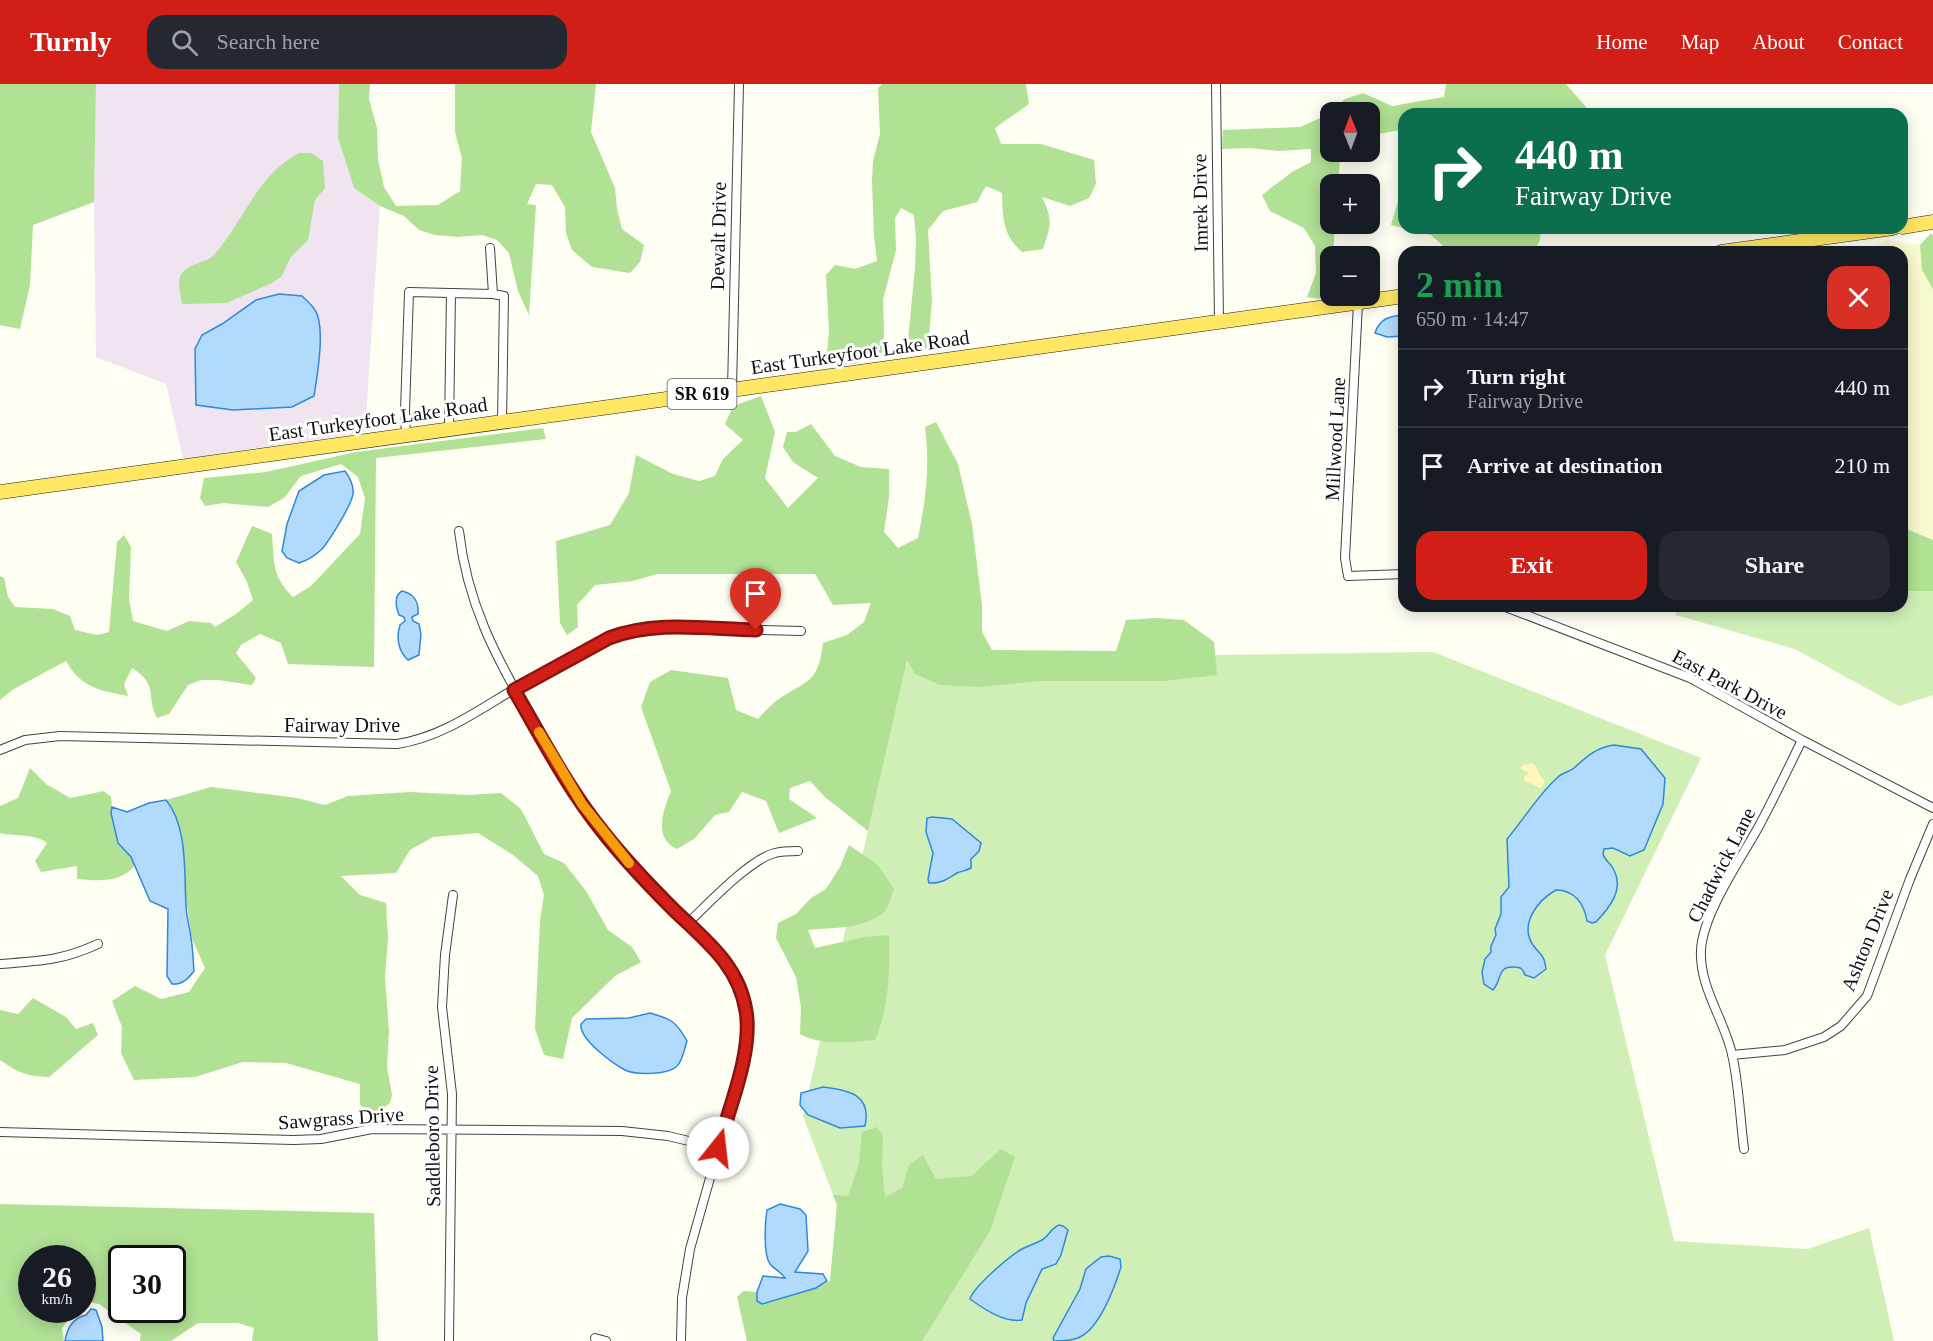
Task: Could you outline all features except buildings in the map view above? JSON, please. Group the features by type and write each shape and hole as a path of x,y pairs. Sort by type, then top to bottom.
{"main road":[{"path":"1908,226 1933,222"},
{"path":"1764,246 1850,234"},
{"name":"East Turkeyfoot Lake Road","path":"1380,300 1398,297"},
{"name":"East Turkeyfoot Lake Road","path":"0,492 1336,306"}],"street":[{"name":"Dewalt Drive","path":"732,389 738,84"},
{"name":"Imrek Drive","path":"1216,84 1219,322"},
{"path":"490,248 493,294"},
{"path":"406,436 405,389 409,292 504,296 502,422"},
{"path":"448,429 451,293"},
{"name":"Millwood Lane","path":"1358,306 1345,558 1348,576 1398,574"},
{"path":"459,531 465,571 475,606 493,652 552,756 602,830 635,869 722,955 731,968 743,996 747,1012 747,1039 686,1274 682,1298 681,1341"},
{"name":"East Park Drive","path":"1519,612 1690,678 1802,740 1933,808"},
{"name":"Fairway Drive","path":"0,750 25,740 60,736 397,744 428,737 458,724 514,690 609,638 639,628 801,631"},
{"name":"Chadwick Lane","path":"1744,1149 1732,1055 1726,1031 1707,989 1701,950 1706,928 1719,899 1802,740"},
{"name":"Ashton Drive","path":"1732,1055 1785,1050 1824,1037 1841,1026 1867,996 1933,824"},
{"path":"688,923 727,885 758,862 773,853 798,851"},
{"name":"Saddleboro Drive","path":"449,1341 452,1094 442,1007 445,955 453,895"},
{"path":"0,964 55,960 98,944"},
{"name":"Sawgrass Drive","path":"0,1132 294,1140 321,1139 372,1129 622,1131 668,1136 718,1148"},
{"path":"595,1338 606,1341"}],"shaded area":[{"path":"96,84 339,84 338,138 354,188 380,206 365,432 183,459 166,384 96,357 94,202"}],"green space":[{"path":"0,84 96,84 94,202 33,225 30,285 20,329 0,325"},
{"path":"339,84 370,84 369,99 377,128 378,159 384,187 396,206 438,205 460,191 462,158 455,132 455,84 596,84 591,132 615,188 622,229 644,245 640,262 630,273 592,267 572,250 566,233 565,207 552,185 536,184 527,204 536,205 529,315 518,291 509,253 497,240 482,235 458,237 435,235 419,230 404,216 380,206 354,188 338,138"},
{"path":"882,84 1026,84 1029,104 995,128 1001,144 1041,144 1094,160 1096,184 1089,198 1070,206 1042,197 1050,223 1043,249 1022,252 1015,245 1005,225 1002,193 986,186 977,202 943,211 928,230 932,301 928,349 911,349 908,340 916,239 914,215 901,208 895,218 896,250 883,300 883,352 854,364 826,365 829,331 826,275 835,265 855,269 877,261 872,181 873,161 880,134 878,88"},
{"path":"1446,84 1566,84 1586,108 1398,108 1398,130 1380,134 1380,102 1341,102 1363,93 1392,106 1444,97"},
{"path":"1320,118 1320,162 1340,162 1339,174 1320,174 1320,234 1334,234 1334,246 1320,246 1319,299 1307,297 1316,273 1315,246 1304,228 1270,211 1262,195 1292,172 1311,162 1311,149 1279,151 1250,148 1222,149 1223,130 1300,127"},
{"path":"299,153 311,153 323,161 325,188 315,200 308,240 290,258 282,276 272,283 227,303 182,304 179,284 182,273 214,255 272,173"},
{"path":"1398,201 1398,227 1391,225"},
{"path":"1931,233 1933,236 1933,289 1922,270 1920,245"},
{"path":"1427,234 1540,234 1537,246 1443,246"},
{"path":"1886,240 1920,245 1922,270 1933,289 1933,540 1908,530 1908,246 1875,246"},
{"path":"761,396 775,432 765,478 788,508 818,478 793,462 783,447 787,432 796,432 811,424 835,456 861,467 889,469 889,497 884,532 898,548 918,538 926,483 925,427 936,422 958,464 972,524 982,605 982,632 992,650 1116,651 1126,620 1156,618 1184,620 1214,642 1217,675 1164,681 1040,681 980,687 940,685 915,674 907,660 868,831 825,797 810,781 790,788 789,799 817,818 779,833 766,801 742,792 729,812 715,815 694,839 677,849 665,838 662,831 663,815 671,791 641,707 650,682 671,670 728,678 736,710 758,719 775,702 808,681 817,668 823,643 847,635 864,622 871,603 833,605 815,574 657,574 633,581 595,585 577,605 578,627 567,635 560,623 556,541 610,525 629,493 636,455 673,474 699,481 715,476 723,459 743,440 725,424 733,406"},
{"path":"543,428 546,439 376,458 374,667 288,664 281,643 260,634 241,645 236,653 256,678 252,685 201,680 188,685 169,714 157,718 146,680 132,668 124,684 128,696 92,686 78,677 66,661 12,690 0,700 0,576 4,578 8,597 15,607 53,609 70,616 75,630 97,635 109,632 117,542 124,535 131,547 129,599 133,621 167,631 189,621 211,623 215,627 253,600 247,582 236,562 252,526 272,534 275,568 281,583 293,597 311,586 360,534 365,498 358,477 341,464 301,476 284,498 268,507 223,503 205,506 200,498 204,478 266,472 356,452"},
{"path":"1908,530 1933,540 1933,591 1908,591"},
{"path":"1908,572 1933,572 1933,695 1899,706 1795,649 1676,615 1676,612 1908,612"},
{"path":"1433,652 1701,758 1605,955 1674,1241 1808,1249 1869,1228 1894,1341 825,1341 837,1205 803,1116 907,659"},
{"path":"30,768 46,784 70,798 104,791 111,797 116,835 135,865 130,871 116,878 101,880 77,879 77,866 41,872 35,861 47,843 31,836 0,833 0,806 18,798"},
{"path":"211,787 297,798 325,805 348,796 410,792 469,795 501,793 521,809 544,854 564,863 586,891 608,930 632,947 641,962 615,976 572,1018 563,1059 544,1055 535,1029 540,921 544,895 538,876 513,855 478,833 433,837 410,850 396,873 341,876 360,895 386,903 388,938 385,977 389,1031 387,1067 392,1095 390,1103 375,1115 360,1105 360,1084 286,1063 243,1062 195,1077 134,1080 121,1053 122,1027 112,1001 135,986 161,999 189,992 205,968 192,939 172,807 166,800"},
{"path":"849,845 878,865 894,889 888,906 877,917 858,925 808,930 815,948 865,937 889,935 888,989 880,1028 875,1040 827,1042 800,1034 801,1007 796,977 776,938 778,923 796,914 811,898 826,889 840,867"},
{"path":"33,998 66,1017 76,1029 93,1023 98,1035 49,1077 23,1073 0,1060 0,1010 18,1014"},
{"path":"877,1127 883,1135 882,1167 885,1197 902,1188 909,1165 923,1155 936,1179 971,1176 1001,1149 1015,1157 990,1231 922,1341 747,1341 737,1297 743,1291 757,1292 757,1301 816,1288 830,1281 837,1205 833,1195 848,1196 859,1164 862,1132"},
{"path":"0,1204 374,1213 378,1341 252,1341 254,1328 238,1323 198,1323 171,1341 140,1341 141,1334 126,1323 186,1323 186,1245 108,1245 108,1310 96,1303 96,1245 18,1245 18,1323 66,1323 62,1328 64,1341 0,1341"}],"sand":[{"path":"1531,763 1536,766 1545,781 1541,789 1524,780 1529,773 1521,769 1521,766"}],"water":[{"path":"279,294 302,296 314,308 318,318 320,352 314,396 292,407 233,410 196,405 195,349 202,335 256,300"},
{"path":"1398,316 1398,336 1387,337 1375,333 1380,324"},
{"path":"345,471 352,484 352,498 331,537 320,551 306,560 299,563 287,558 282,551 287,524 299,491 324,475"},
{"path":"402,591 413,596 417,602 418,614 412,617 413,621 419,624 421,634 419,655 408,660 400,648 398,639 400,625 405,621 404,617 399,615 396,605 397,596"},
{"path":"1614,745 1641,749 1665,778 1663,804 1644,850 1630,856 1613,848 1604,849 1603,854 1614,870 1617,884 1614,898 1596,922 1587,921 1581,903 1568,892 1556,890 1549,894 1532,913 1528,929 1529,937 1543,958 1546,969 1534,978 1525,975 1518,967 1509,967 1502,971 1493,990 1484,984 1482,972 1496,935 1495,929 1501,914 1501,897 1509,887 1507,839 1561,774 1572,769 1597,750"},
{"path":"166,800 178,823 184,851 186,909 192,942 194,971 179,984 172,984 167,976 168,909 150,901 131,857 118,843 111,813 112,807 127,812 149,803"},
{"path":"927,818 952,819 981,843 979,851 971,859 971,868 937,883 929,883 928,879 933,853 926,832"},
{"path":"650,1013 672,1022 680,1029 687,1041 680,1062 672,1070 666,1072 636,1073 625,1070 597,1050 582,1030 581,1024 586,1019 629,1018"},
{"path":"823,1087 849,1092 861,1100 865,1107 865,1126 840,1128 808,1115 800,1105 801,1093"},
{"path":"780,1204 800,1209 806,1215 808,1251 795,1272 823,1274 827,1281 816,1288 762,1304 757,1301 757,1292 763,1276 785,1278 770,1264 765,1246 767,1210"},
{"path":"1059,1225 1068,1230 1061,1255 1056,1264 1042,1269 1026,1303 1022,1320 1001,1317 970,1299 978,1287 1000,1265 1020,1250 1042,1240"},
{"path":"1109,1256 1120,1259 1121,1267 1110,1297 1099,1317 1086,1333 1078,1338 1054,1341 1053,1338 1080,1289 1086,1269 1101,1257"},
{"path":"96,1310 102,1327 103,1341 65,1341 71,1324 96,1323"}],"slow traffic":[{"path":"539,732 582,804 629,863"}],"route":[{"path":"718,1148 747,1039 747,1012 738,982 722,955 635,869 582,804 514,690 609,638 639,628 756,630"}]}
